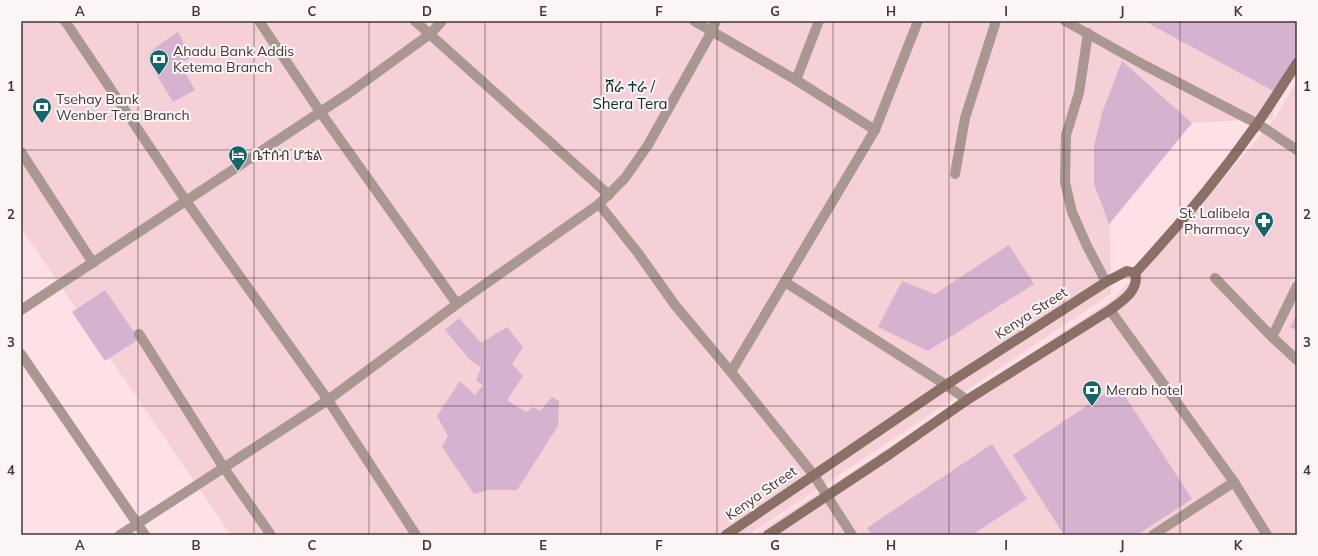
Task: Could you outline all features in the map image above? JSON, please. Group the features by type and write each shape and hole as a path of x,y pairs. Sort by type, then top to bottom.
{"main road":[{"path":"768,535 890,454 967,400 1110,310 1128,296 1134,288 1137,279 1135,273 1167,240 1219,176 1258,124 1297,63"},
{"name":"Kenya Street","path":"726,535 946,384 1106,282 1127,271 1135,273"}],"street":[{"path":"65,21 186,201 328,400 416,535"},
{"path":"259,21 321,113 457,304"},
{"path":"415,21 609,195"},
{"path":"21,310 321,113 377,74 430,34 442,21"},
{"path":"694,21 796,80 875,130"},
{"path":"120,535 328,400 457,304 599,204 625,178 648,145 712,31 716,21"},
{"path":"796,80 819,21"},
{"path":"731,372 875,130 918,21"},
{"path":"955,174 966,118 996,21"},
{"path":"1065,21 1258,124 1297,150"},
{"path":"1088,33 1079,93 1066,135 1065,182 1072,212 1087,246 1106,282"},
{"path":"21,152 93,263"},
{"path":"599,204 638,253 675,306 731,372 813,474 852,535"},
{"path":"1215,278 1272,337 1297,360"},
{"path":"785,282 946,384 967,400"},
{"path":"1272,337 1297,286"},
{"path":"1110,310 1234,482 1267,535"},
{"path":"139,334 224,468 271,535"},
{"path":"21,354 145,535"},
{"path":"1153,535 1234,482"}],"shaded area":[{"path":"21,21 1297,21 1297,56 1277,93 1273,119 1192,123 1110,224 1111,294 749,535 231,535 21,228"},
{"path":"1297,81 1297,535 855,535 826,489 1113,299 1188,221 1274,119"},
{"path":"823,490 852,535 754,535"}],"building":[{"path":"1144,21 1297,21 1297,55 1277,93"},
{"path":"178,32 191,58 180,63 195,90 173,102 149,62 149,54 156,47"},
{"path":"1122,61 1192,123 1109,224 1094,184 1094,146 1102,113"},
{"path":"1009,245 1034,284 928,351 878,327 902,281 935,294"},
{"path":"105,290 139,339 105,361 72,312"},
{"path":"1297,314 1297,331 1290,327"},
{"path":"459,318 481,343 507,327 523,347 512,364 523,376 507,400 526,412 533,407 540,411 552,397 559,401 558,426 517,490 488,490 474,494 442,447 448,436 437,416 460,381 475,395 483,385 476,381 481,367 470,360 445,330"},
{"path":"1118,385 1192,499 1137,535 1064,535 1013,455"},
{"path":"992,444 1027,499 972,535 872,535 867,528"}],"place":[{"name":"Ahadu Bank Addis Ketema Branch","path":"159,76"},
{"name":"Tsehay Bank Wenber Tera Branch","path":"42,124"},
{"name":"ቤተሰብ ሆቴል","path":"238,172"},
{"name":"St. Lalibela Pharmacy","path":"1264,238"},
{"name":"Merab hotel","path":"1092,407"}],"district":[{"name":"ሸራ ተራ / Shera Tera","path":"630,94"}]}
